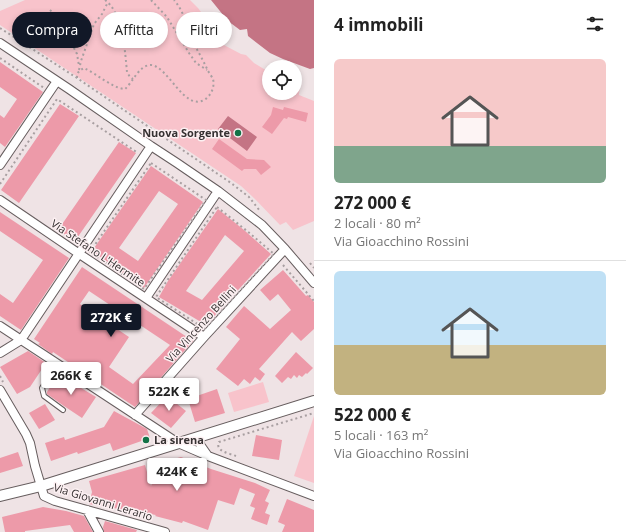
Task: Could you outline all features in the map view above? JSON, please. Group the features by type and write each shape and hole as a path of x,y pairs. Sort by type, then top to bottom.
{"street":[{"path":"0,43 218,191 262,225 314,283"},
{"path":"0,165 57,81"},
{"path":"0,353 21,340 151,146"},
{"path":"146,298 218,191"},
{"name":"Via Stefano L'Hermite","path":"0,200 204,337"},
{"name":"Via Vincenzo Bellini","path":"135,415 285,249"},
{"path":"0,326 178,443 208,456 314,496"},
{"path":"0,390 30,443 41,486"},
{"path":"1,496 41,486 314,401"},
{"path":"197,438 208,456"},
{"name":"Via Giovanni Lerario","path":"41,486 44,496 55,501 165,532"},
{"path":"87,510 99,532"}],"lane":[{"path":"58,364 42,388 44,396 63,410"}],"path":[{"path":"151,0 167,17 196,63 209,71"},
{"path":"79,71 84,68 117,87 125,89 143,68 150,65 158,67 187,98 194,101 203,101 210,94 213,87 213,79 193,42 180,6 174,0"},
{"path":"106,1 119,21 122,30 127,72 133,79"},
{"path":"77,78 81,61 94,24 102,14 106,1"},
{"path":"50,10 65,30 77,54 80,67"},
{"path":"0,28 77,78 231,183 249,197 262,214"},
{"path":"0,58 47,90"},
{"path":"0,184 58,99 138,153"},
{"path":"151,163 206,200 144,289 90,252 151,163"},
{"path":"217,207 274,254 205,329 156,297 217,207"},
{"path":"280,262 314,301"},
{"path":"0,376 4,382"},
{"path":"241,458 219,450 219,442 314,413"}],"shaded area":[{"path":"25,0 190,0 201,12 176,12 176,48 230,48 246,55 254,63 262,68 262,100 302,100 302,96 314,101 314,221 293,230 286,222 280,225 241,186 34,48 92,48 92,12 12,12 12,33 0,25 0,11"},
{"path":"211,0 314,0 314,68 310,69 302,66 302,60 286,60 270,53 248,36 247,29 240,30 232,24 232,12 221,12"},
{"name":"Nuova Sorgente","path":"228,116 257,137 247,151 218,129"},
{"path":"263,382 269,402 234,412 228,393"},
{"path":"314,416 314,483 294,476"}],"building":[{"path":"0,62 43,92 5,147 0,143 0,115 4,118 17,99 0,87"},
{"path":"60,104 79,116 19,203 1,190"},
{"path":"273,107 283,110 284,107 308,113 306,122 288,117 287,119 284,118 272,134 262,127 271,115"},
{"path":"219,139 247,159 264,160 271,167 261,175 256,169 244,169 242,171 212,149"},
{"path":"119,142 136,153 75,241 58,230"},
{"path":"151,166 203,202 144,288 92,251","holes":["159,191 178,204 138,261 119,248"]},
{"path":"218,209 271,254 206,325 159,297 168,281","holes":["225,235 244,251 202,300 186,291"]},
{"path":"0,212 69,258 21,330 0,316 0,294 13,303 43,260 0,231"},
{"path":"82,267 193,341 135,407 53,352 52,354 38,344 40,343 34,339","holes":["89,291 170,345 133,384 109,367 129,337 80,304"]},
{"path":"283,270 306,296 308,295 314,302 314,329 301,341 292,332 259,369 265,374 260,381 255,377 250,384 244,379 238,386 216,369 240,339 226,327 244,306 270,329 291,310 278,294 270,301 260,290"},
{"path":"28,351 46,363 30,387 17,394 0,367"},
{"path":"296,352 313,368 302,377 299,375 297,378 294,375 291,379 288,377 282,383 275,376"},
{"path":"58,374 96,397 82,418 47,394"},
{"path":"217,389 225,413 195,422 188,399"},
{"path":"167,396 186,411 171,428 151,413"},
{"path":"45,404 55,420 39,429 29,413"},
{"path":"114,411 147,429 150,438 113,451 110,443 51,461 45,443 64,437 65,440 104,427"},
{"path":"256,435 282,440 279,460 252,456"},
{"path":"18,452 23,466 0,473 0,458"},
{"path":"181,457 211,469 255,483 270,490 265,501 269,503 265,513 270,515 267,525 251,519 255,508 250,506 255,494 240,488 234,505 218,500 208,530 183,521 182,523 155,516 156,515 89,504 92,492 89,481 145,465 151,486 159,463"},
{"path":"287,499 314,510 314,532 282,532 285,525 278,522"},
{"path":"43,507 84,516 93,532 74,532 70,525 25,532 5,532 2,517"},
{"path":"105,521 137,530 136,532 104,532 103,527"}],"place":[{"name":"Nuova Sorgente","path":"238,133"},
{"name":"La sirena","path":"146,440"}]}
